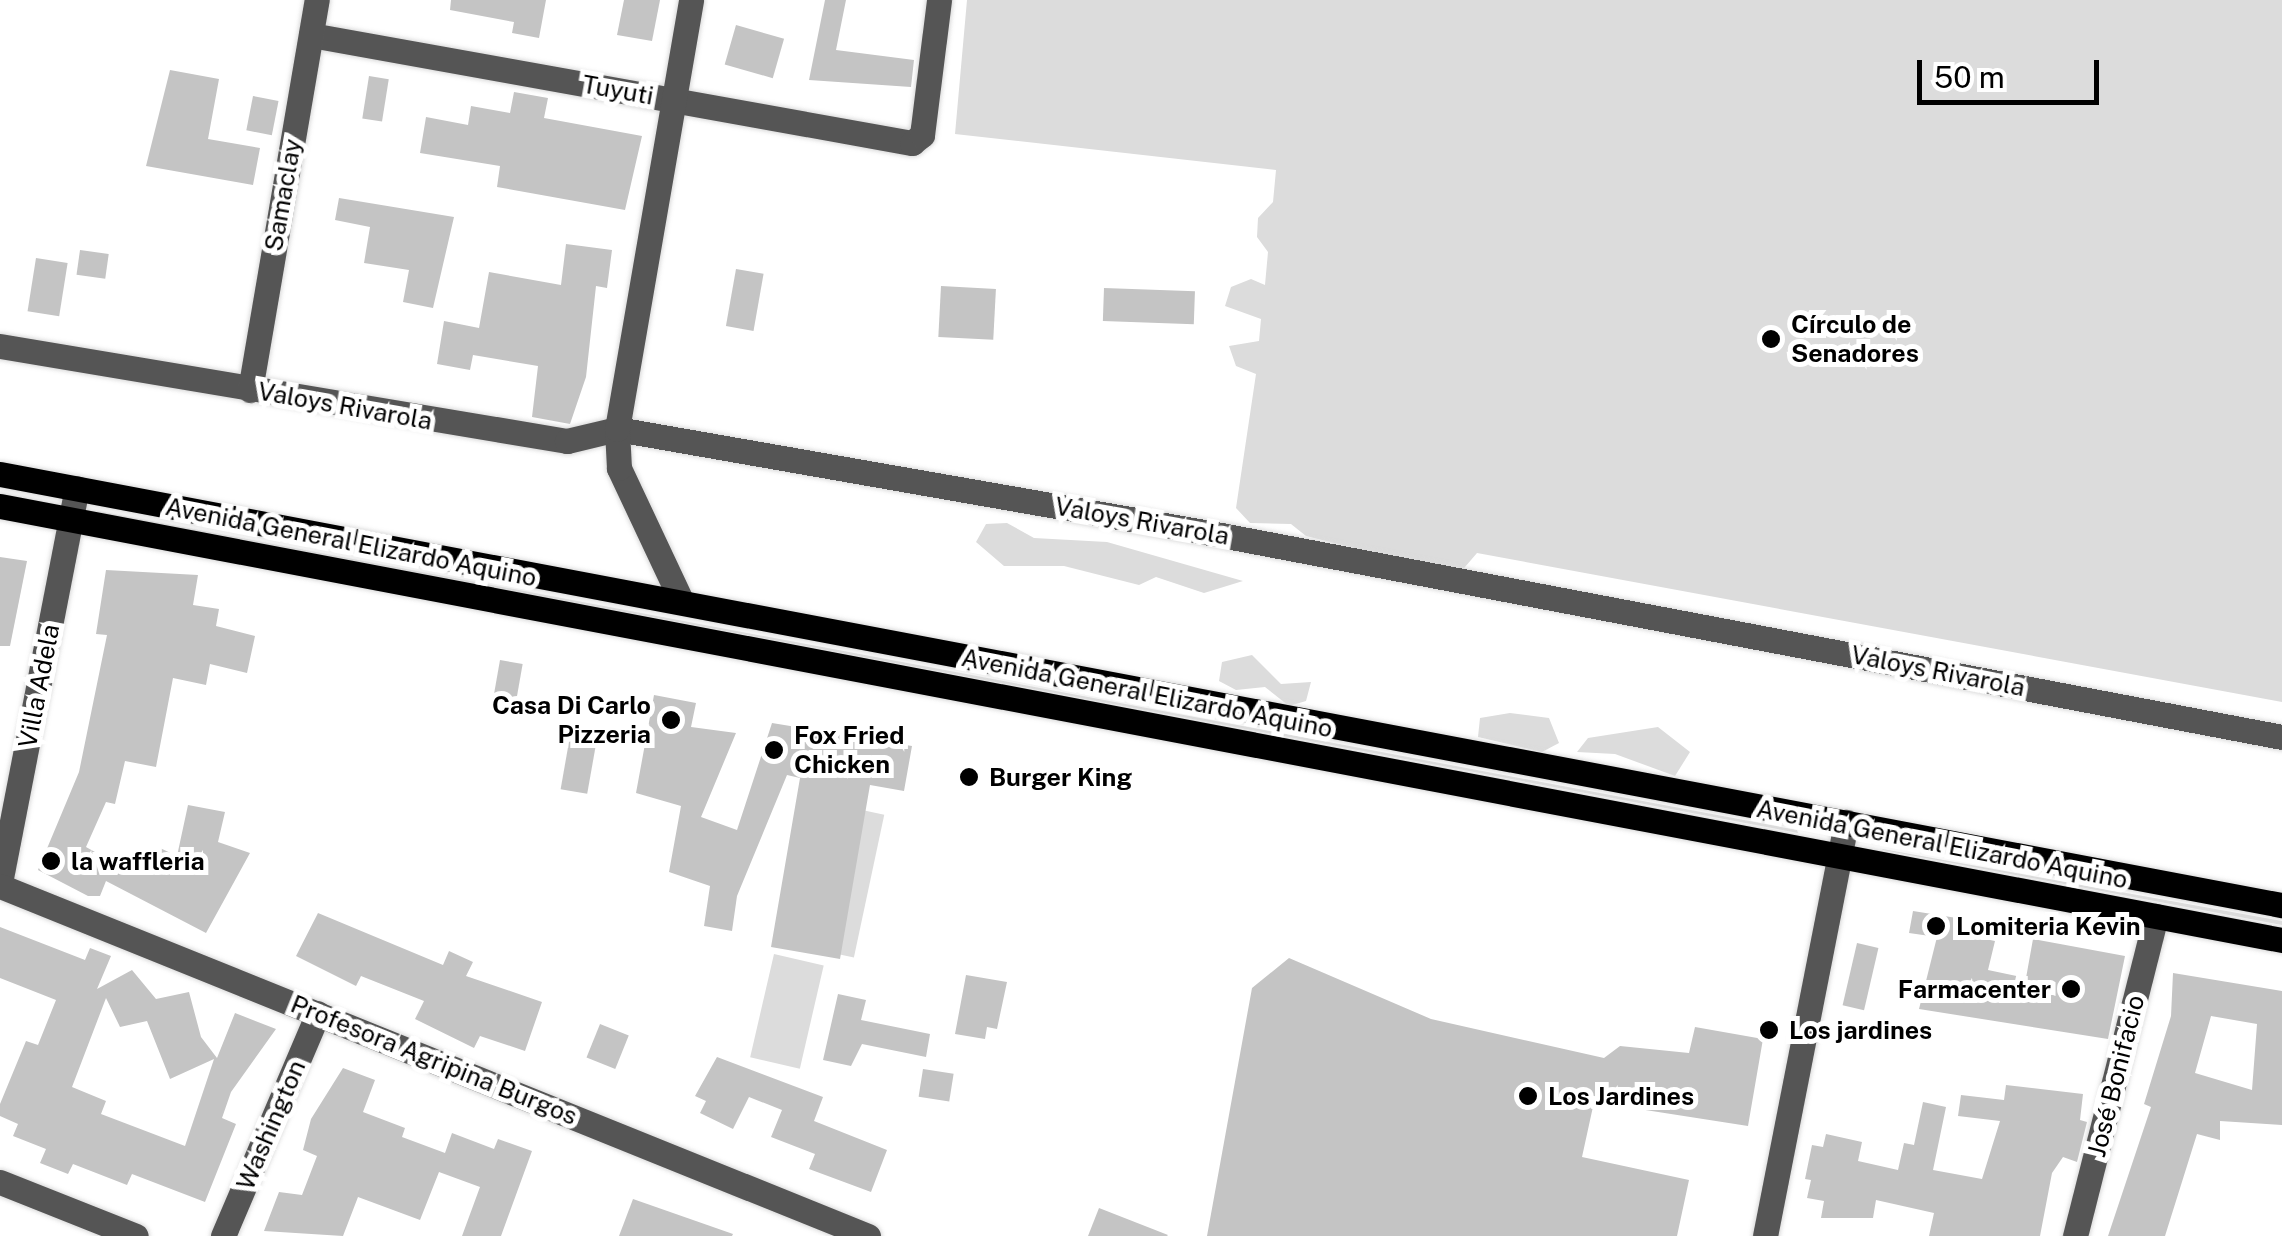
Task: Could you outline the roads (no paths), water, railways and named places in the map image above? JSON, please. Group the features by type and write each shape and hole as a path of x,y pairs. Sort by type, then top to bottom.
{"main road":[{"name":"Avenida General Elizardo Aquino","path":"0,474 2282,906"},
{"name":"Avenida General Elizardo Aquino","path":"0,506 2282,940"}],"street":[{"name":"Samaclay","path":"250,390 317,0"},
{"path":"681,600 619,468 617,429 690,0"},
{"name":"Tuyuti","path":"311,35 912,142 922,135 939,0"},
{"name":"Valoys Rivarola","path":"0,346 567,441 617,429 1240,538 2282,738"},
{"name":"Villa Adela","path":"0,884 77,488"},
{"path":"1765,1236 1846,822"},
{"name":"Profesora Agripina Burgos","path":"0,884 868,1236"},
{"name":"José Bonifacio","path":"2075,1236 2156,916"},
{"name":"Washington","path":"222,1236 318,1013"},
{"path":"0,1182 136,1236"}],"place":[{"name":"Círculo de Senadores","path":"1771,339"},
{"name":"Casa Di Carlo Pizzeria","path":"671,720"},
{"name":"Fox Fried Chicken","path":"774,750"},
{"name":"Burger King","path":"969,777"},
{"name":"la waffleria","path":"51,861"},
{"name":"Lomiteria Kevin","path":"1936,926"},
{"name":"Farmacenter","path":"2071,989"},
{"name":"Los jardines","path":"1769,1030"},
{"name":"Los Jardines","path":"1528,1096"}]}
